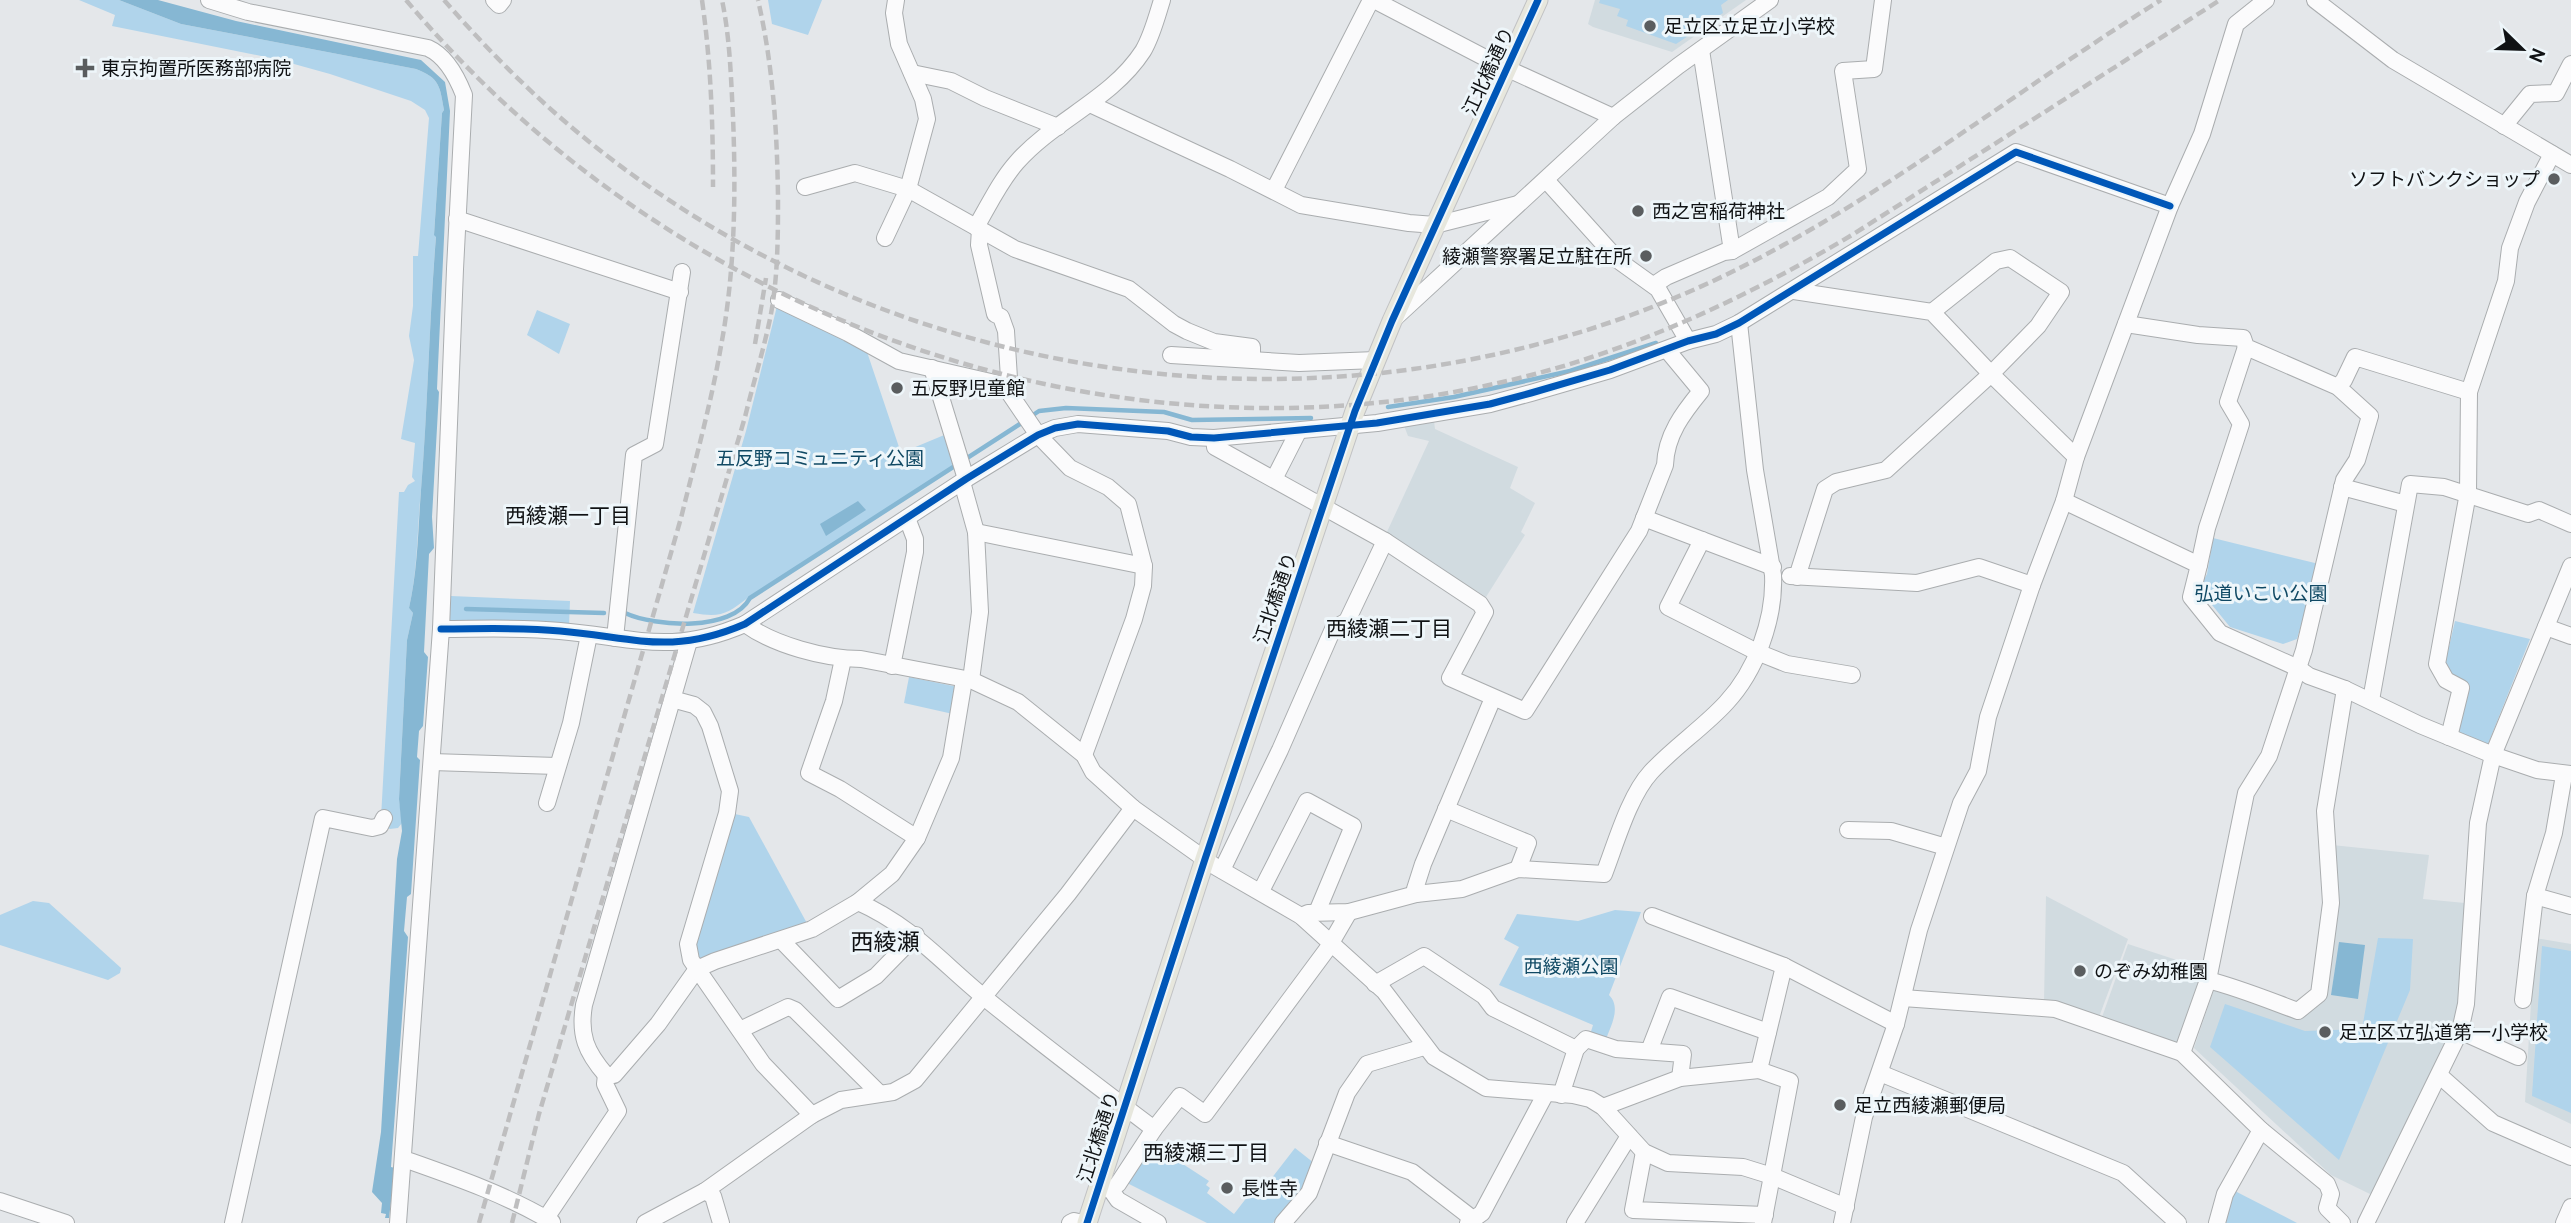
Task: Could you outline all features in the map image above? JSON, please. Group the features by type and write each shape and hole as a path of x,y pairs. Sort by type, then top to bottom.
{"main road":[{"name":"江北橋通り","path":"1085,1223 1105,1188 1125,1107 1350,425 1434,225 1538,0"}],"street":[{"path":"209,0 248,12 434,50 457,77 464,95 441,629 398,1223"},
{"path":"494,0 499,5 503,0"},
{"path":"885,238 908,189 927,119 923,99 899,44 894,13 896,0"},
{"path":"1084,755 1134,619 1143,586 1144,566 1128,504 1108,487 1070,468 1038,435 1010,394 1006,331 1001,317 995,314 979,245 978,228 1003,181 1017,162 1037,142 1090,104 1134,62 1144,49 1162,0"},
{"path":"1274,190 1372,0 1506,68 1613,117"},
{"path":"1392,321 1613,117 1770,0"},
{"path":"1654,285 1724,251 1732,251 1828,197 1858,169 1843,71 1874,69 1883,0"},
{"path":"1842,1223 1864,1117 1896,1024 1919,930 1961,803 1979,771 1988,717 2032,585 2064,501 2076,457 2171,206 2202,134 2236,24 2266,0"},
{"path":"2319,4 2393,60 2571,165"},
{"path":"1701,50 1732,251"},
{"path":"2504,126 2530,94 2556,93 2571,64"},
{"path":"912,73 951,80 985,98 1058,127"},
{"path":"1090,104 1301,205 1434,225 1520,204"},
{"path":"441,629 532,629 664,644 718,636 745,624 1038,435 1078,424 1168,431 1191,437 1214,438 1298,432 1377,423 1490,404 1610,370 1688,341 1716,334 1739,323 2016,152 2171,206"},
{"path":"2449,737 2461,688 2446,680 2437,664 2468,493 2469,392 2506,281 2510,248 2528,202 2552,154"},
{"path":"805,187 855,173 908,189 1015,249 1129,289 1187,331 1214,342 1251,347 1252,359"},
{"path":"1546,180 1619,261 1654,285 1688,341"},
{"path":"457,219 680,292"},
{"path":"1797,577 1825,489 1836,481 1886,470 1991,374 2038,326 2061,292 2010,258 2002,259 1932,312"},
{"path":"615,638 634,455 655,444 682,272"},
{"path":"1794,290 1932,312 2076,457"},
{"path":"779,300 899,360 1008,386"},
{"path":"1309,914 1349,912 1416,894 1462,889 1518,869 1604,874 1635,797 1650,773 1727,703 1751,669 1767,626 1774,586 1773,571 1755,470 1739,323"},
{"path":"2126,324 2198,335 2243,338 2246,347 2228,402 2241,424 2207,528 2191,597 2220,632 2298,668 2309,676 2371,700 2493,755 2537,770 2568,774 2535,897 2523,1000"},
{"path":"2182,1053 2208,980 2246,793 2269,756 2304,650 2342,486 2357,460 2370,416 2338,387 2246,347"},
{"path":"1214,438 1215,447 1385,541 1480,604 1485,612 1450,678 1525,710 1639,531 1665,465 1665,455 1675,426 1701,391 1667,350"},
{"path":"1171,355 1299,363 1376,360"},
{"path":"2338,387 2355,357 2469,392"},
{"path":"606,1075 614,1075 659,1024 697,969 812,929 858,902 892,874 917,838 951,758 980,612 976,532 932,368"},
{"path":"1274,479 1298,432"},
{"path":"2371,700 2410,484 2444,487 2468,493 2528,514 2539,510 2571,523"},
{"path":"2342,486 2406,504"},
{"path":"2064,501 2199,565"},
{"path":"892,666 915,552 915,539 907,518"},
{"path":"1644,518 1773,571 1797,577 1917,583 1979,567 2032,585"},
{"path":"976,532 1144,566"},
{"path":"1702,540 1668,607 1757,652 1787,664 1852,675"},
{"path":"1222,870 1334,629 1347,621 1385,541"},
{"path":"2366,1223 2460,1031 2466,1004 2478,823 2493,755 2571,566"},
{"path":"745,624 762,635 818,654 861,659 968,680 1018,702 1084,755 1093,772 1132,808 1222,870 1309,914 1331,942 1384,991 1434,1057 1486,1088 1590,1099 1603,1107 1644,1152 1668,1163 1743,1167 1772,1176 1846,1207"},
{"path":"2546,627 2571,636"},
{"path":"547,803 571,723 589,635"},
{"path":"404,1159 479,1185 520,1203 550,1221 618,1111 605,1084 606,1075 595,1062 586,1044 580,1025 583,1005 689,641"},
{"path":"843,659 834,701 808,773 839,789 917,838"},
{"path":"2208,980 2239,988 2298,1011 2319,994 2332,903 2325,811 2345,689"},
{"path":"1416,894 1415,889 1423,864 1493,698"},
{"path":"672,699 694,705 703,712 730,791 727,813 688,944 691,960 762,1063 812,1115"},
{"path":"432,762 557,766"},
{"path":"1261,891 1307,801 1353,826 1309,914"},
{"path":"645,1223 705,1191 812,1115 841,1100 893,1092 915,1080 1068,894 1132,808"},
{"path":"1446,809 1528,843 1518,869"},
{"path":"233,1223 323,818 372,828 380,826 384,818"},
{"path":"1848,831 1891,831 1946,847"},
{"path":"2535,897 2571,906"},
{"path":"858,902 884,914 916,935 982,996 1154,1129"},
{"path":"1105,1188 1118,1184 1154,1129 1180,1096 1205,1114 1331,942 1349,912"},
{"path":"1652,916 1784,966 1896,1024"},
{"path":"781,940 838,999 876,976 916,935"},
{"path":"1375,984 1424,956 1484,996 1493,1009 1576,1049"},
{"path":"1759,1070 1784,966"},
{"path":"1649,1051 1670,997 1768,1032"},
{"path":"1903,998 2054,1009 2182,1053 2261,1130 2328,1184 2331,1194 2327,1208 2342,1223"},
{"path":"740,1030 788,1007 795,1010 879,1093"},
{"path":"2460,1031 2518,1057"},
{"path":"1327,1143 1412,1172 1471,1221 1482,1213 1553,1094 1576,1049 1586,1039 1616,1049 1683,1054 1681,1078"},
{"path":"1283,1223 1309,1194 1347,1093 1367,1064 1424,1047"},
{"path":"1603,1107 1681,1078 1759,1070 1790,1080 1764,1219 1655,1217 1633,1210 1644,1152"},
{"path":"1880,1073 2123,1173 2178,1223"},
{"path":"2439,1076 2493,1123 2571,1157"},
{"path":"2217,1223 2225,1194 2261,1130"},
{"path":"1575,1223 1629,1136"},
{"path":"1105,1188 1149,1221"},
{"path":"705,1191 713,1196 726,1222"},
{"path":"0,1201 66,1223"},
{"path":"2564,1223 2571,1208"},
{"path":"1070,1223 1085,1223"}],"shaded area":[{"path":"119,0 158,0 236,21 421,60 445,82 450,111 432,517 434,548 429,554 424,652 428,657 423,726 419,731 417,757 420,760 411,894 407,897 404,931 408,937 391,1167 395,1168 389,1218 385,1218 386,1214 381,1213 382,1203 372,1192 381,1132 397,859 402,831 399,799 407,640 413,613 409,608 416,564 423,458 434,235 444,110 441,95 438,84 430,76 416,69 181,24"},
{"name":"足立区立足立小学校","path":"1595,0 1746,0 1672,52 1588,24"},
{"path":"1434,421 1435,429 1518,467 1510,488 1535,503 1521,532 1525,535 1486,597 1386,534 1429,441 1408,436 1403,423"},
{"path":"858,501 866,510 826,536 820,524"},
{"name":"足立区立弘道第一小学校","path":"2332,845 2429,855 2423,899 2465,903 2460,1005 2446,1045 2372,1195 2331,1175 2194,1048 2215,986 2301,1018 2326,994"},
{"name":"のぞみ幼稚園","path":"2046,896 2128,939 2099,1017 2044,1002"},
{"path":"2535,938 2571,944 2571,1124 2525,1102"},
{"path":"2339,942 2365,945 2358,999 2331,995"},
{"path":"2128,944 2204,969 2180,1045 2102,1017"}],"green space":[{"path":"79,0 119,0 181,24 416,69 430,76 440,89 444,110 434,234 436,236 416,564 409,608 413,613 407,640 399,799 402,823 398,828 390,829 384,826 381,818 399,492 404,492 408,485 415,481 412,477 415,443 401,439 414,360 409,336 413,306 413,256 418,256 429,118 425,110 411,101 330,74 276,59 112,26 115,15"},
{"path":"768,0 822,0 808,35 772,24"},
{"name":"足立区立足立小学校","path":"1600,0 1728,0 1721,5 1723,13 1676,44 1626,26 1628,20 1617,16 1620,9 1599,3"},
{"name":"五反野コミュニティ公園","path":"778,302 865,346 901,453 949,433 959,463 729,611 717,615 693,613 746,431"},
{"path":"537,310 570,324 559,354 527,335"},
{"name":"弘道いこい公園","path":"2213,538 2319,564 2297,639 2283,644 2230,627 2199,589 2207,574"},
{"path":"451,596 570,601 569,626 447,623"},
{"path":"2455,621 2530,639 2488,744 2456,732 2468,684 2450,675 2445,664"},
{"path":"909,677 958,687 953,714 904,703"},
{"path":"730,813 749,817 809,927 696,963 691,943"},
{"path":"33,901 49,903 121,968 120,973 108,980 0,945 0,915"},
{"name":"西綾瀬公園","path":"1615,910 1641,912 1609,995 1613,1000 1615,1012 1605,1042 1589,1038 1593,1025 1499,985 1519,947 1504,939 1517,914 1578,921"},
{"path":"2378,938 2413,939 2410,990 2339,1160 2210,1047 2225,1004 2305,1031 2362,1029"},
{"path":"2542,946 2571,951 2571,1113 2532,1096"},
{"path":"1152,1144 1209,1181 1206,1185 1210,1188 1207,1193 1234,1214 1258,1183 1264,1188 1295,1148 1314,1163 1304,1187 1273,1223 1207,1223 1125,1182"},
{"path":"2231,1189 2297,1223 2223,1223"}],"waterway":[{"path":"1388,407 1454,397 1570,371 1656,343"},
{"path":"1030,417 1039,411 1066,408 1164,412 1192,420 1311,418"},
{"path":"625,613 655,621 692,624 727,617 741,609 750,598 1023,422"},
{"path":"466,609 604,613"}],"railway":[{"path":"406,0 518,116 646,215 785,295 933,354 1088,392 1248,408 1408,399 1567,365 1678,324 1748,292 1852,235 2220,0"},
{"path":"444,0 517,78 597,148 717,230 845,294 980,341 1120,369 1263,379 1406,370 1547,342 1684,294 1809,231 1869,195 2161,0"},
{"path":"702,0 711,94 713,187"},
{"path":"479,1223 681,518 717,368 732,261 734,203 731,73 722,0"},
{"path":"512,1223 539,1114 745,417 770,319 777,258 777,147 771,73 758,0"},
{"path":"755,344 766,278"}],"cycle path":[{"path":"1087,1223 1355,411 1392,321 1538,0"},
{"path":"441,629 545,630 652,642 673,642 719,634 745,624 966,479 1038,435 1055,428 1078,424 1168,431 1191,437 1214,438 1377,423 1490,404 1610,370 1688,341 1716,334 1739,323 2016,152 2170,206"}],"place":[{"name":"足立区立足立小学校","path":"1650,26"},
{"name":"東京拘置所医務部病院","path":"85,68"},
{"name":"ソフトバンクショップ","path":"2554,179"},
{"name":"西之宮稲荷神社","path":"1638,211"},
{"name":"綾瀬警察署足立駐在所","path":"1646,256"},
{"name":"五反野児童館","path":"897,388"},
{"name":"のぞみ幼稚園","path":"2080,971"},
{"name":"足立区立弘道第一小学校","path":"2325,1032"},
{"name":"足立西綾瀬郵便局","path":"1840,1105"},
{"name":"長性寺","path":"1227,1188"}],"district":[{"name":"西綾瀬一丁目","path":"568,516"},
{"name":"西綾瀬二丁目","path":"1389,629"},
{"name":"西綾瀬","path":"885,942"},
{"name":"西綾瀬三丁目","path":"1206,1153"}]}
